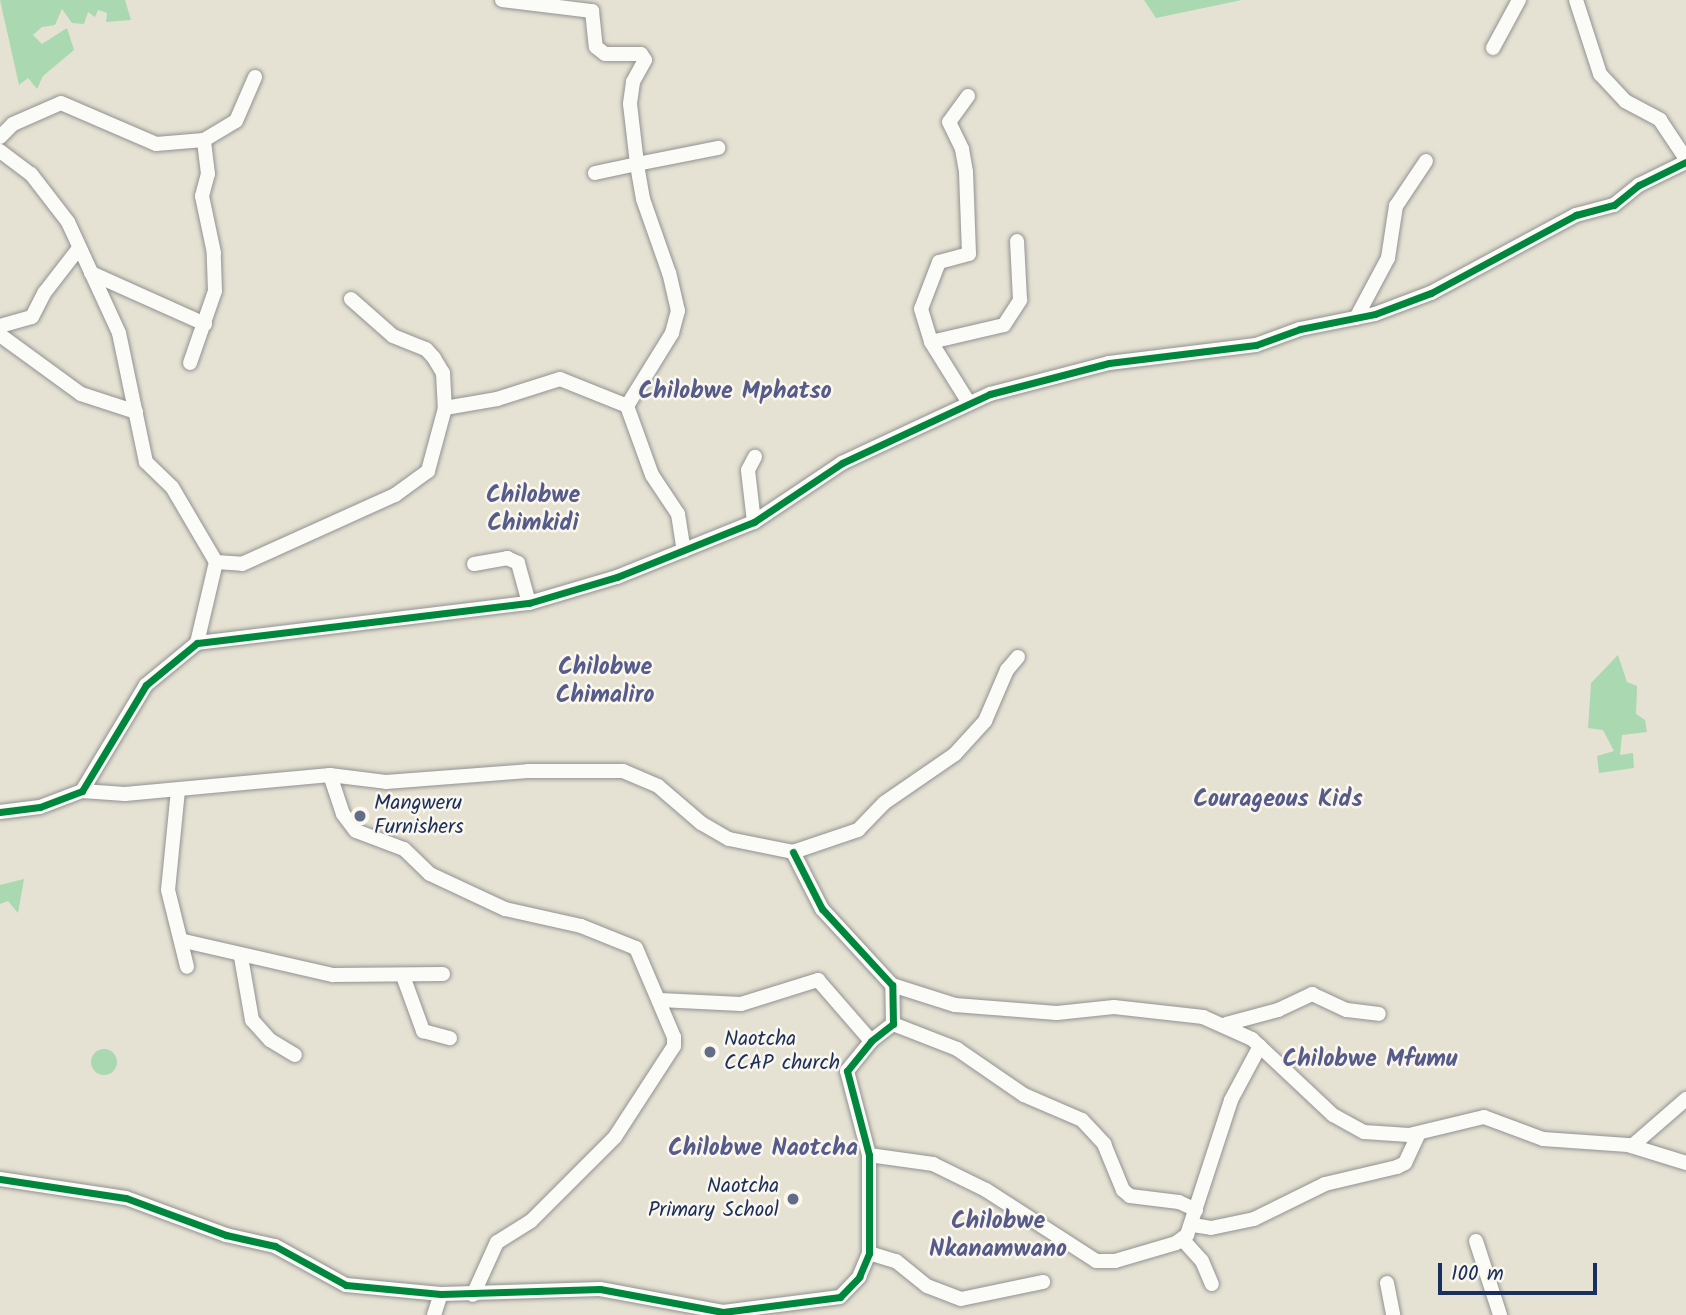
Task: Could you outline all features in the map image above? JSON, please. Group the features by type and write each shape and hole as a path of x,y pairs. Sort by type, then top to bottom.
{"street":[{"path":"502,0 592,11 596,47 605,54 641,54 645,60 633,82 629,104 642,199 654,228 678,312 672,333 627,406"},
{"path":"1493,48 1519,0"},
{"path":"82,791 146,685 197,643 528,603 617,577 754,522 842,463 969,403 1047,376 1119,361 1256,345 1300,329 1356,318 1431,293 1576,215 1614,205 1639,186 1686,160 1660,120 1625,101 1600,74 1584,35 1576,0"},
{"path":"0,137 13,124 61,103 156,144 204,140 236,121 255,77"},
{"path":"968,96 949,122 962,149 966,172 969,254 939,262 921,309 931,342 969,403"},
{"path":"190,363 215,291 214,253 202,196 208,174 204,140"},
{"path":"595,173 718,148"},
{"path":"0,151 31,174 68,222 119,333 149,468 172,487 184,515 216,562 197,643"},
{"path":"1356,318 1388,258 1396,206 1426,161"},
{"path":"931,342 1004,325 1020,300 1017,241"},
{"path":"0,326 32,317 45,292 79,248"},
{"path":"91,273 205,324"},
{"path":"216,562 242,564 395,495 428,471 445,408 443,373 426,349 393,336 351,299"},
{"path":"0,335 82,394 136,412"},
{"path":"445,408 496,399 526,387 560,379 627,406 652,475 678,514 684,551"},
{"path":"754,522 748,470 755,457"},
{"path":"474,564 506,558 518,563 528,603"},
{"path":"0,812 40,807 82,791 125,794 330,775 386,782 528,771 623,771 657,786 701,823 729,839 793,852 858,830 884,803 955,754 985,721 1007,670 1018,657"},
{"path":"330,775 343,814 356,831 404,849 430,874 505,909 581,926 636,948 660,1000 674,1046 615,1136 582,1174 493,1248 473,1295"},
{"path":"178,790 168,890 184,941 187,967"},
{"path":"793,852 822,909 892,985 955,1005 1056,1013 1120,1008 1226,1024 1278,1010 1312,994 1340,1007 1379,1014"},
{"path":"184,941 241,957 333,975 443,974"},
{"path":"241,957 252,1020 270,1040 295,1055"},
{"path":"403,976 423,1031 450,1038"},
{"path":"660,1000 741,1004 818,980 871,1041"},
{"path":"892,985 893,1024"},
{"path":"0,1179 125,1198 226,1235 275,1245 340,1284 473,1295 600,1289 723,1312 794,1311 848,1292 869,1253 869,1155 847,1078 852,1063 871,1041 893,1024"},
{"path":"893,1024 957,1049 1024,1095 1082,1120 1104,1144 1123,1190 1130,1196 1173,1200 1211,1228 1254,1219 1325,1184 1397,1167 1405,1163 1419,1133"},
{"path":"1226,1024 1260,1046 1338,1119 1374,1134 1419,1133 1484,1117 1543,1139 1632,1146 1686,1163"},
{"path":"869,1155 923,1161 956,1174 1101,1263 1183,1240 1195,1218 1231,1100 1260,1046"},
{"path":"1632,1146 1686,1099"},
{"path":"1183,1240 1202,1261 1212,1284"},
{"path":"1476,1241 1500,1315"},
{"path":"869,1253 896,1261 927,1286 961,1299 1043,1282"},
{"path":"1387,1283 1393,1315"},
{"path":"434,1315 441,1294"}],"green space":[{"path":"0,0 125,0 131,20 106,22 107,13 98,10 95,17 88,12 84,24 72,23 62,9 55,25 42,27 33,35 42,44 67,28 74,50 43,76 37,89 28,78 19,85"},
{"path":"1144,0 1242,0 1156,18"},
{"path":"1618,655 1627,682 1637,686 1636,714 1645,720 1647,732 1622,735 1620,755 1633,753 1634,768 1599,773 1597,756 1614,751 1603,730 1588,728 1591,683"},
{"path":"24,879 18,913 8,901 0,904 0,885"},
{"path":"104,1049 113,1053 117,1062 113,1071 104,1075 95,1071 91,1062 95,1053"}],"cycle path":[{"path":"0,812 40,807 82,791 146,685 197,643 529,603 617,577 754,522 842,463 990,394 1109,363 1256,345 1300,329 1375,314 1431,293 1576,215 1614,205 1639,185 1686,162"},
{"path":"0,1179 126,1198 226,1235 275,1246 346,1285 441,1294 600,1289 723,1312 840,1297 859,1277 869,1253 869,1155 847,1071 871,1041 893,1024 892,985 822,909 793,852"}],"place":[{"name":"Mangweru Furnishers","path":"360,816"},
{"name":"Naotcha CCAP church","path":"710,1052"},
{"name":"Naotcha Primary School","path":"793,1199"}],"district":[{"name":"Chilobwe Mphatso","path":"735,392"},
{"name":"Chilobwe Chimkidi","path":"533,510"},
{"name":"Chilobwe Chimaliro","path":"605,682"},
{"name":"Courageous Kids","path":"1278,800"},
{"name":"Chilobwe Mfumu","path":"1370,1060"},
{"name":"Chilobwe Naotcha","path":"763,1149"},
{"name":"Chilobwe Nkanamwano","path":"998,1236"}]}
